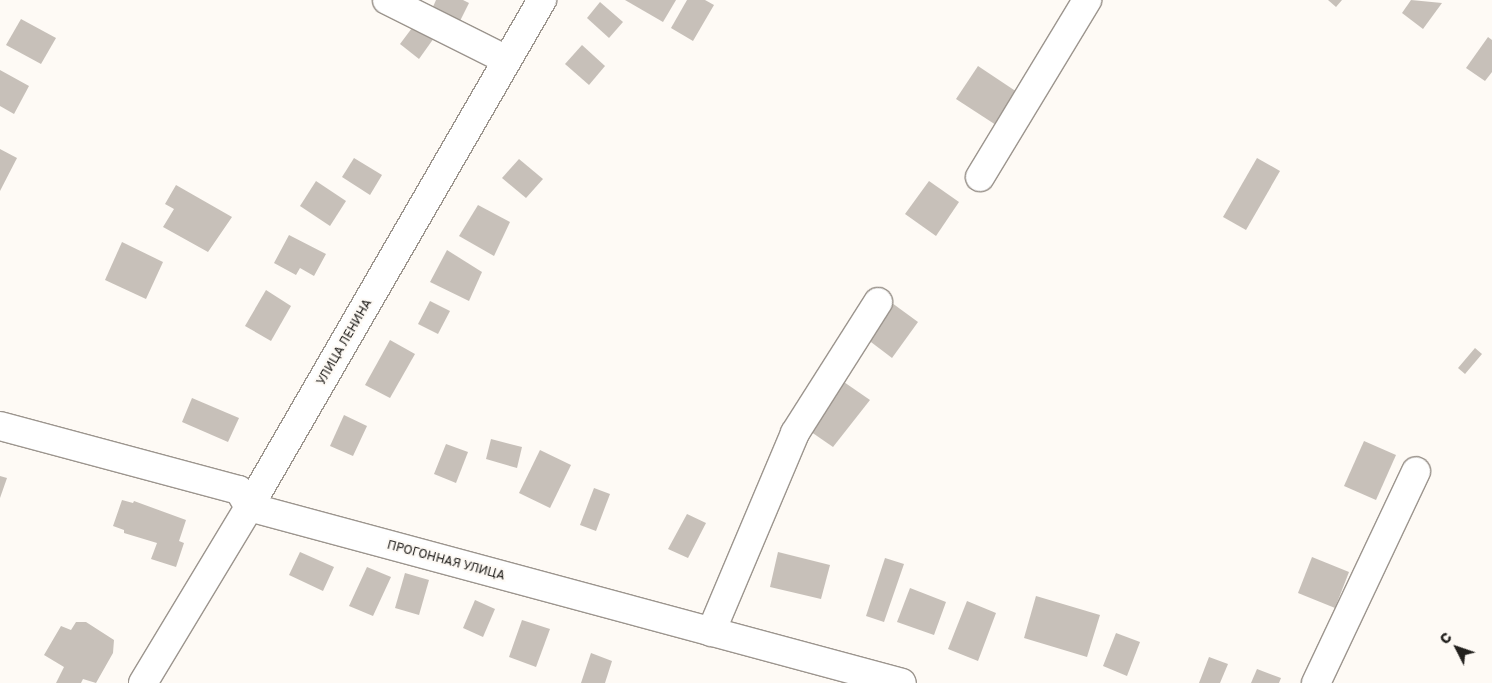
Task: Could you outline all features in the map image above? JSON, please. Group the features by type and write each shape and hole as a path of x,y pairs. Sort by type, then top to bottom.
{"street":[{"path":"387,0 507,60"},
{"name":"УЛИЦА ЛЕНИНА","path":"143,683 249,507 542,0"},
{"path":"980,176 1087,0"},
{"path":"711,632 795,434 878,302"},
{"path":"0,426 239,490 249,507"},
{"path":"1316,683 1416,471"},
{"name":"ПРОГОННАЯ УЛИЦА","path":"249,507 902,683"}],"building":[{"path":"436,0 463,0 469,3 459,23 432,9"},
{"path":"625,0 676,0 663,22"},
{"path":"687,0 705,0 714,5 693,41 671,28"},
{"path":"1328,0 1342,0 1336,7"},
{"path":"1411,0 1442,3 1423,29 1402,13"},
{"path":"600,2 623,22 609,38 587,18"},
{"path":"21,19 56,38 41,64 6,45"},
{"path":"415,24 434,38 419,59 400,44"},
{"path":"1488,37 1492,40 1492,72 1485,81 1466,68"},
{"path":"582,45 605,66 589,85 565,64"},
{"path":"978,66 1017,92 996,125 956,99"},
{"path":"0,70 29,86 14,114 0,106"},
{"path":"0,149 17,158 0,191"},
{"path":"354,158 382,175 370,195 342,177"},
{"path":"1257,158 1280,171 1246,230 1223,217"},
{"path":"519,159 543,179 526,198 502,178"},
{"path":"316,181 346,201 330,226 300,206"},
{"path":"929,181 959,202 936,236 905,214"},
{"path":"176,185 232,217 208,252 163,227 174,209 165,204"},
{"path":"478,205 510,222 494,256 459,236"},
{"path":"289,235 326,254 314,276 300,268 296,275 274,263"},
{"path":"122,242 163,262 146,299 105,280"},
{"path":"447,250 482,272 469,301 430,282"},
{"path":"266,290 291,306 271,341 245,326"},
{"path":"430,301 450,311 438,334 418,324"},
{"path":"892,303 918,322 892,358 867,339"},
{"path":"390,340 415,354 390,398 365,385"},
{"path":"1475,348 1482,354 1465,374 1458,368"},
{"path":"841,380 870,400 833,447 804,427"},
{"path":"192,398 239,418 228,442 182,422"},
{"path":"344,415 367,426 353,456 330,446"},
{"path":"491,439 522,447 517,468 486,459"},
{"path":"1364,441 1396,455 1376,500 1344,486"},
{"path":"446,444 468,452 456,483 434,474"},
{"path":"540,450 571,465 550,508 519,493"},
{"path":"0,476 7,478 0,498"},
{"path":"594,488 610,494 596,531 580,525"},
{"path":"122,500 133,503 134,501 186,520 179,541 184,543 176,567 151,559 157,543 124,533 124,530 113,526"},
{"path":"687,514 706,523 688,558 668,549"},
{"path":"300,552 334,567 323,591 289,575"},
{"path":"778,552 830,565 821,599 770,587"},
{"path":"1312,557 1349,572 1335,608 1298,593"},
{"path":"885,558 904,564 884,622 866,616"},
{"path":"367,567 391,577 373,616 349,606"},
{"path":"405,573 429,580 419,615 395,608"},
{"path":"910,588 946,602 934,635 897,622"},
{"path":"1036,596 1100,615 1087,657 1024,638"},
{"path":"475,600 495,609 483,637 463,628"},
{"path":"967,601 996,613 978,661 948,649"},
{"path":"522,620 550,629 536,667 509,657"},
{"path":"76,622 86,622 114,640 113,653 96,683 83,679 81,683 56,683 64,667 44,655 61,626 71,630"},
{"path":"1116,633 1140,642 1127,676 1103,666"},
{"path":"591,653 612,661 605,683 581,683"},
{"path":"1209,657 1228,664 1220,683 1199,683"},
{"path":"1257,669 1281,678 1279,683 1251,683"}]}
